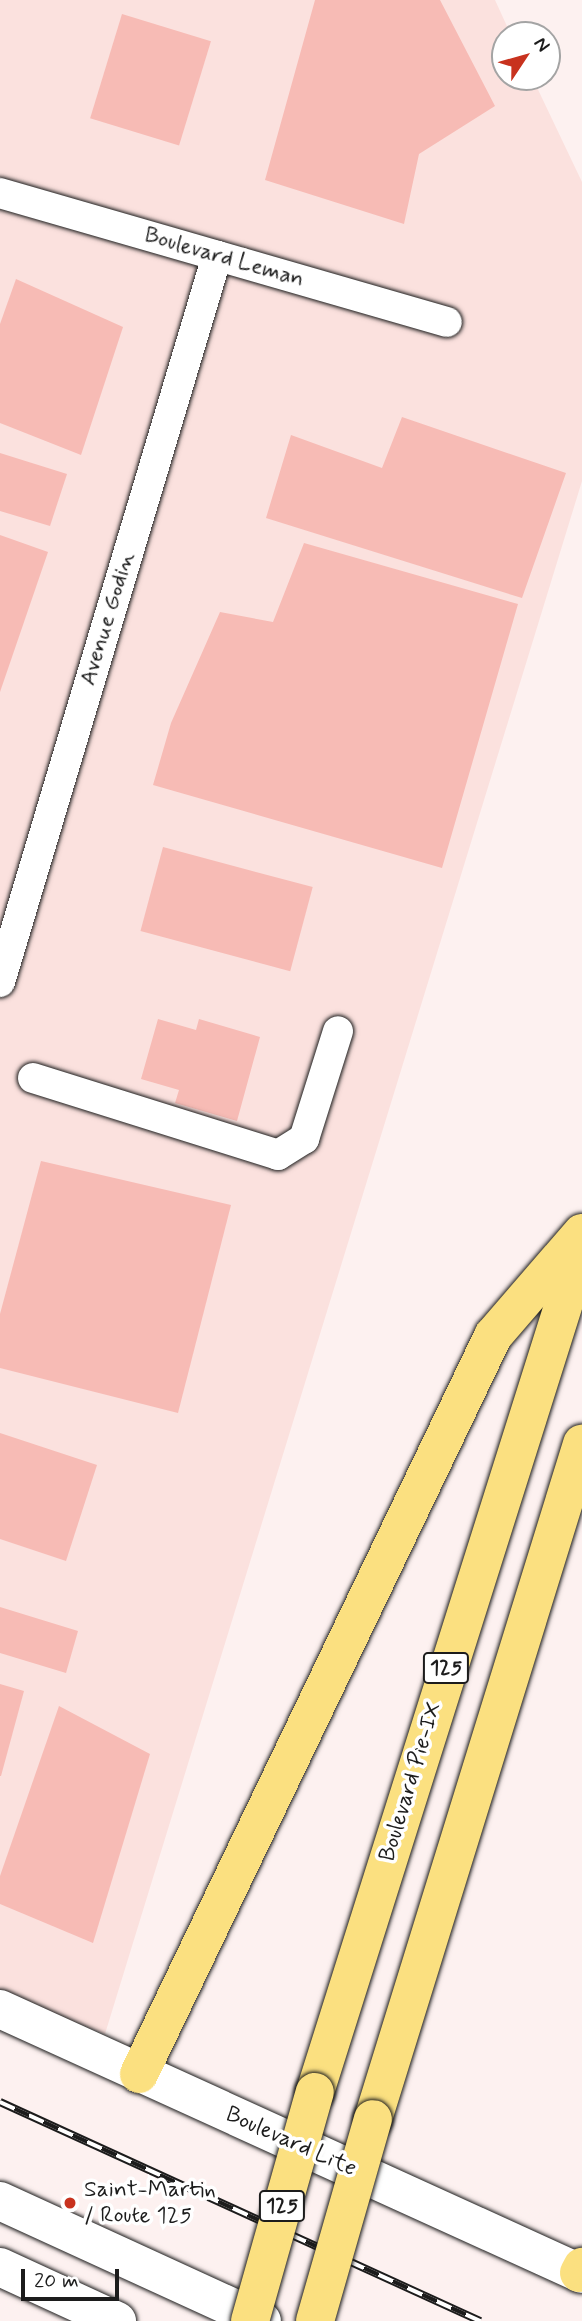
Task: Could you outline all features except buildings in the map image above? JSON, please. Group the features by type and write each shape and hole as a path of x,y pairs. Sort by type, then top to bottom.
{"highway":[{"path":"139,2074 493,1336 582,1234"},
{"name":"Boulevard Pie-IX","path":"250,2321 315,2092 582,1246"},
{"name":"125","path":"315,2321 373,2119 582,1444"}],"street":[{"name":"Boulevard Leman","path":"0,192 447,322"},
{"name":"Avenue Godin","path":"0,982 217,256"},
{"path":"33,1078 278,1155 304,1139 338,1031"},
{"name":"Boulevard Lite","path":"0,2010 581,2272"},
{"path":"0,2202 262,2321"},
{"path":"0,2267 117,2321"}],"shaded area":[{"path":"0,0 495,0 505,21 491,21 491,91 539,91 582,182 582,481 105,2034 0,1993"}],"railway":[{"path":"0,2102 480,2321"}],"place":[{"name":"Saint-Martin / Route 125","path":"70,2203"}]}
